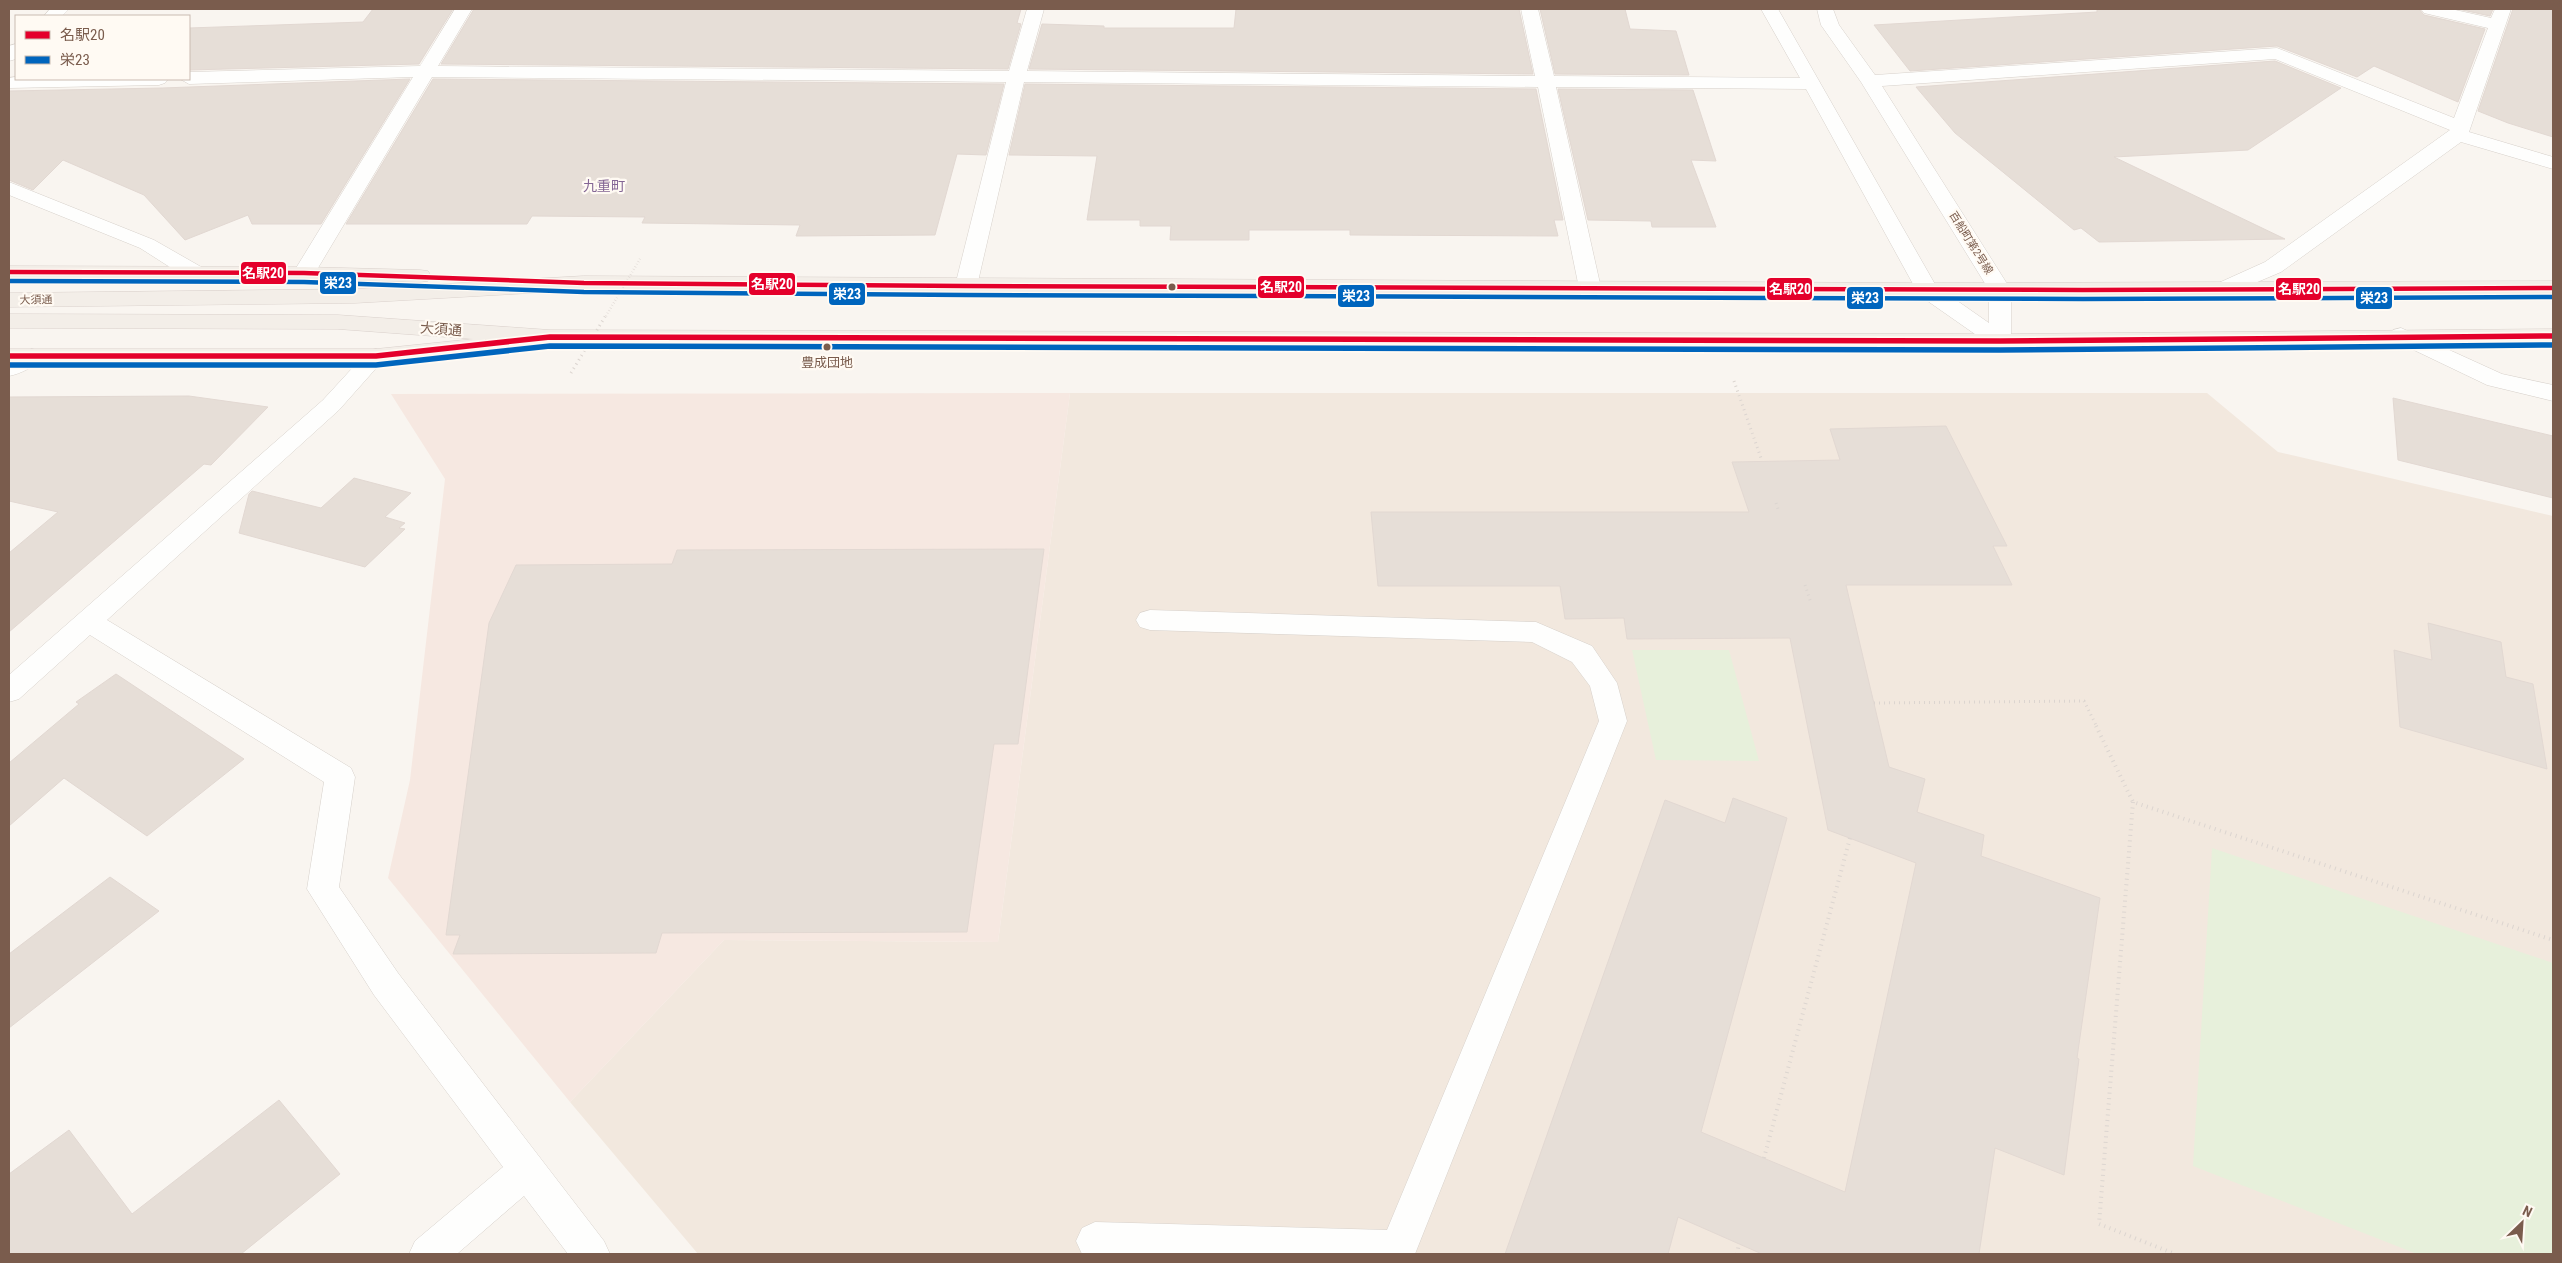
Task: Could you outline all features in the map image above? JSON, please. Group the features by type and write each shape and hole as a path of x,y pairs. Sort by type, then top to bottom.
{"main road":[{"path":"9,272 304,273 584,283"},
{"name":"大須通","path":"9,300 355,296 584,283 1927,290 2553,288"},
{"name":"大須通","path":"9,321 338,322 550,337 2000,341 2401,335 2553,336"},
{"path":"9,356 376,356 550,337"}],"street":[{"path":"304,273 463,9"},
{"path":"966,286 1016,78 1036,9"},
{"path":"1530,9 1590,288"},
{"path":"1760,9 1773,16 1927,290 2000,341"},
{"path":"1828,17 1846,9"},
{"path":"2222,290 2273,268 2459,131 2501,17 2430,9"},
{"name":"百船町第2号線","path":"1828,17 2000,290 2000,341"},
{"path":"1870,81 2277,53 2459,131 2553,164"},
{"path":"190,78 426,71 1810,84"},
{"path":"9,83 122,80"},
{"path":"9,188 147,244 195,273"},
{"path":"2401,335 2495,380 2553,393"},
{"path":"9,369 32,356"},
{"path":"9,691 331,405 376,356"},
{"path":"1095,1241 1398,1249 1613,721 1603,682 1582,654 1536,632 1150,620"},
{"path":"88,621 340,777 324,889 386,984 591,1254"},
{"path":"428,1254 527,1170"}],"path":[{"path":"571,373 640,258"},
{"path":"1734,380 1762,461"},
{"path":"1776,503 1779,512"},
{"path":"1805,585 1811,603"},
{"path":"1874,703 2084,701 2134,802 2099,1224 2175,1254"},
{"path":"2134,802 2553,940"},
{"path":"1764,1158 1850,838"},
{"path":"1737,1254 1739,1244"}],"shaded area":[{"path":"1070,393 2207,393 2278,452 2553,516 2553,1254 698,1254 570,1102 724,940 998,942"},
{"path":"1070,393 998,942 724,940 570,1102 388,878 410,780 445,479 391,394"}],"green space":[{"path":"1632,650 1729,650 1759,761 1656,760"},
{"path":"2212,848 2553,963 2553,1254 2417,1254 2193,1166"}],"building":[{"path":"373,9 453,9 419,64 190,70 190,28 363,22"},
{"path":"474,9 1021,9 1017,23 1021,24 1008,69 441,64"},
{"path":"1236,9 1519,9 1533,74 1029,69 1042,24 1104,26 1104,28 1234,28"},
{"path":"1540,9 1625,9 1630,29 1676,31 1689,75 1555,74"},
{"path":"2097,9 2419,9 2424,15 2485,29 2458,102 2374,66 2357,77 2277,46 1910,71 1874,25 2097,12"},
{"path":"2458,9 2493,9 2490,16"},
{"path":"2513,9 2553,9 2553,137 2508,123 2478,111"},
{"path":"2275,61 2341,88 2248,150 2114,157 2285,239 2099,242 2081,228 2074,230 1955,133 1916,87"},
{"path":"410,79 321,224 252,224 248,215 185,240 144,195 63,160 33,190 9,180 9,91 162,88"},
{"path":"433,79 1004,84 986,155 957,154 935,235 796,236 800,225 642,223 645,217 532,216 527,224 346,224"},
{"path":"1025,84 1536,89 1563,220 1554,220 1558,236 1350,235 1350,230 1249,230 1249,240 1170,240 1171,226 1140,226 1140,220 1087,220 1097,156 1009,155"},
{"path":"1558,89 1693,90 1716,161 1691,160 1716,227 1652,227 1651,221 1588,220"},
{"path":"189,396 268,407 211,465 204,464 9,632 9,553 58,512 9,501 9,397"},
{"path":"2393,398 2553,436 2553,498 2398,460"},
{"path":"1946,426 2007,546 1993,546 2012,585 1846,585 1889,767 1925,779 1917,812 1984,835 1981,856 2100,898 2077,1058 2079,1059 2064,1175 1995,1148 1979,1254 1762,1254 1678,1217 1668,1254 1505,1254 1665,800 1725,823 1733,798 1787,818 1701,1132 1845,1192 1916,863 1828,830 1790,638 1627,639 1624,618 1565,619 1560,586 1378,586 1371,512 1749,512 1732,462 1840,460 1830,429"},
{"path":"354,478 411,493 385,517 405,523 399,528 405,529 365,567 239,533 249,494 252,491 321,508"},
{"path":"1044,549 1018,744 994,744 967,932 662,933 656,953 453,954 460,935 446,935 489,623 516,565 672,564 677,550"},
{"path":"2428,623 2501,642 2506,677 2533,684 2547,769 2400,727 2394,650 2432,660"},
{"path":"116,674 244,759 147,836 64,778 9,826 9,763 79,704 76,702"},
{"path":"110,877 159,911 9,1028 9,954"},
{"path":"279,1100 340,1174 241,1254 9,1254 9,1174 69,1130 132,1214"}],"transit line":[{"name":"名駅20","path":"9,272 304,273 584,283 966,286 2083,290 2553,288"},
{"name":"栄23","path":"9,281 304,282 584,292 966,295 2083,299 2553,297"},
{"name":"名駅20","path":"9,356 376,356 550,337 2000,341 2553,336"},
{"name":"栄23","path":"9,365 376,365 550,346 2000,350 2553,345"}],"place":[{"name":"豊成団地","path":"827,347"}],"district":[{"name":"九重町","path":"604,186"}]}
